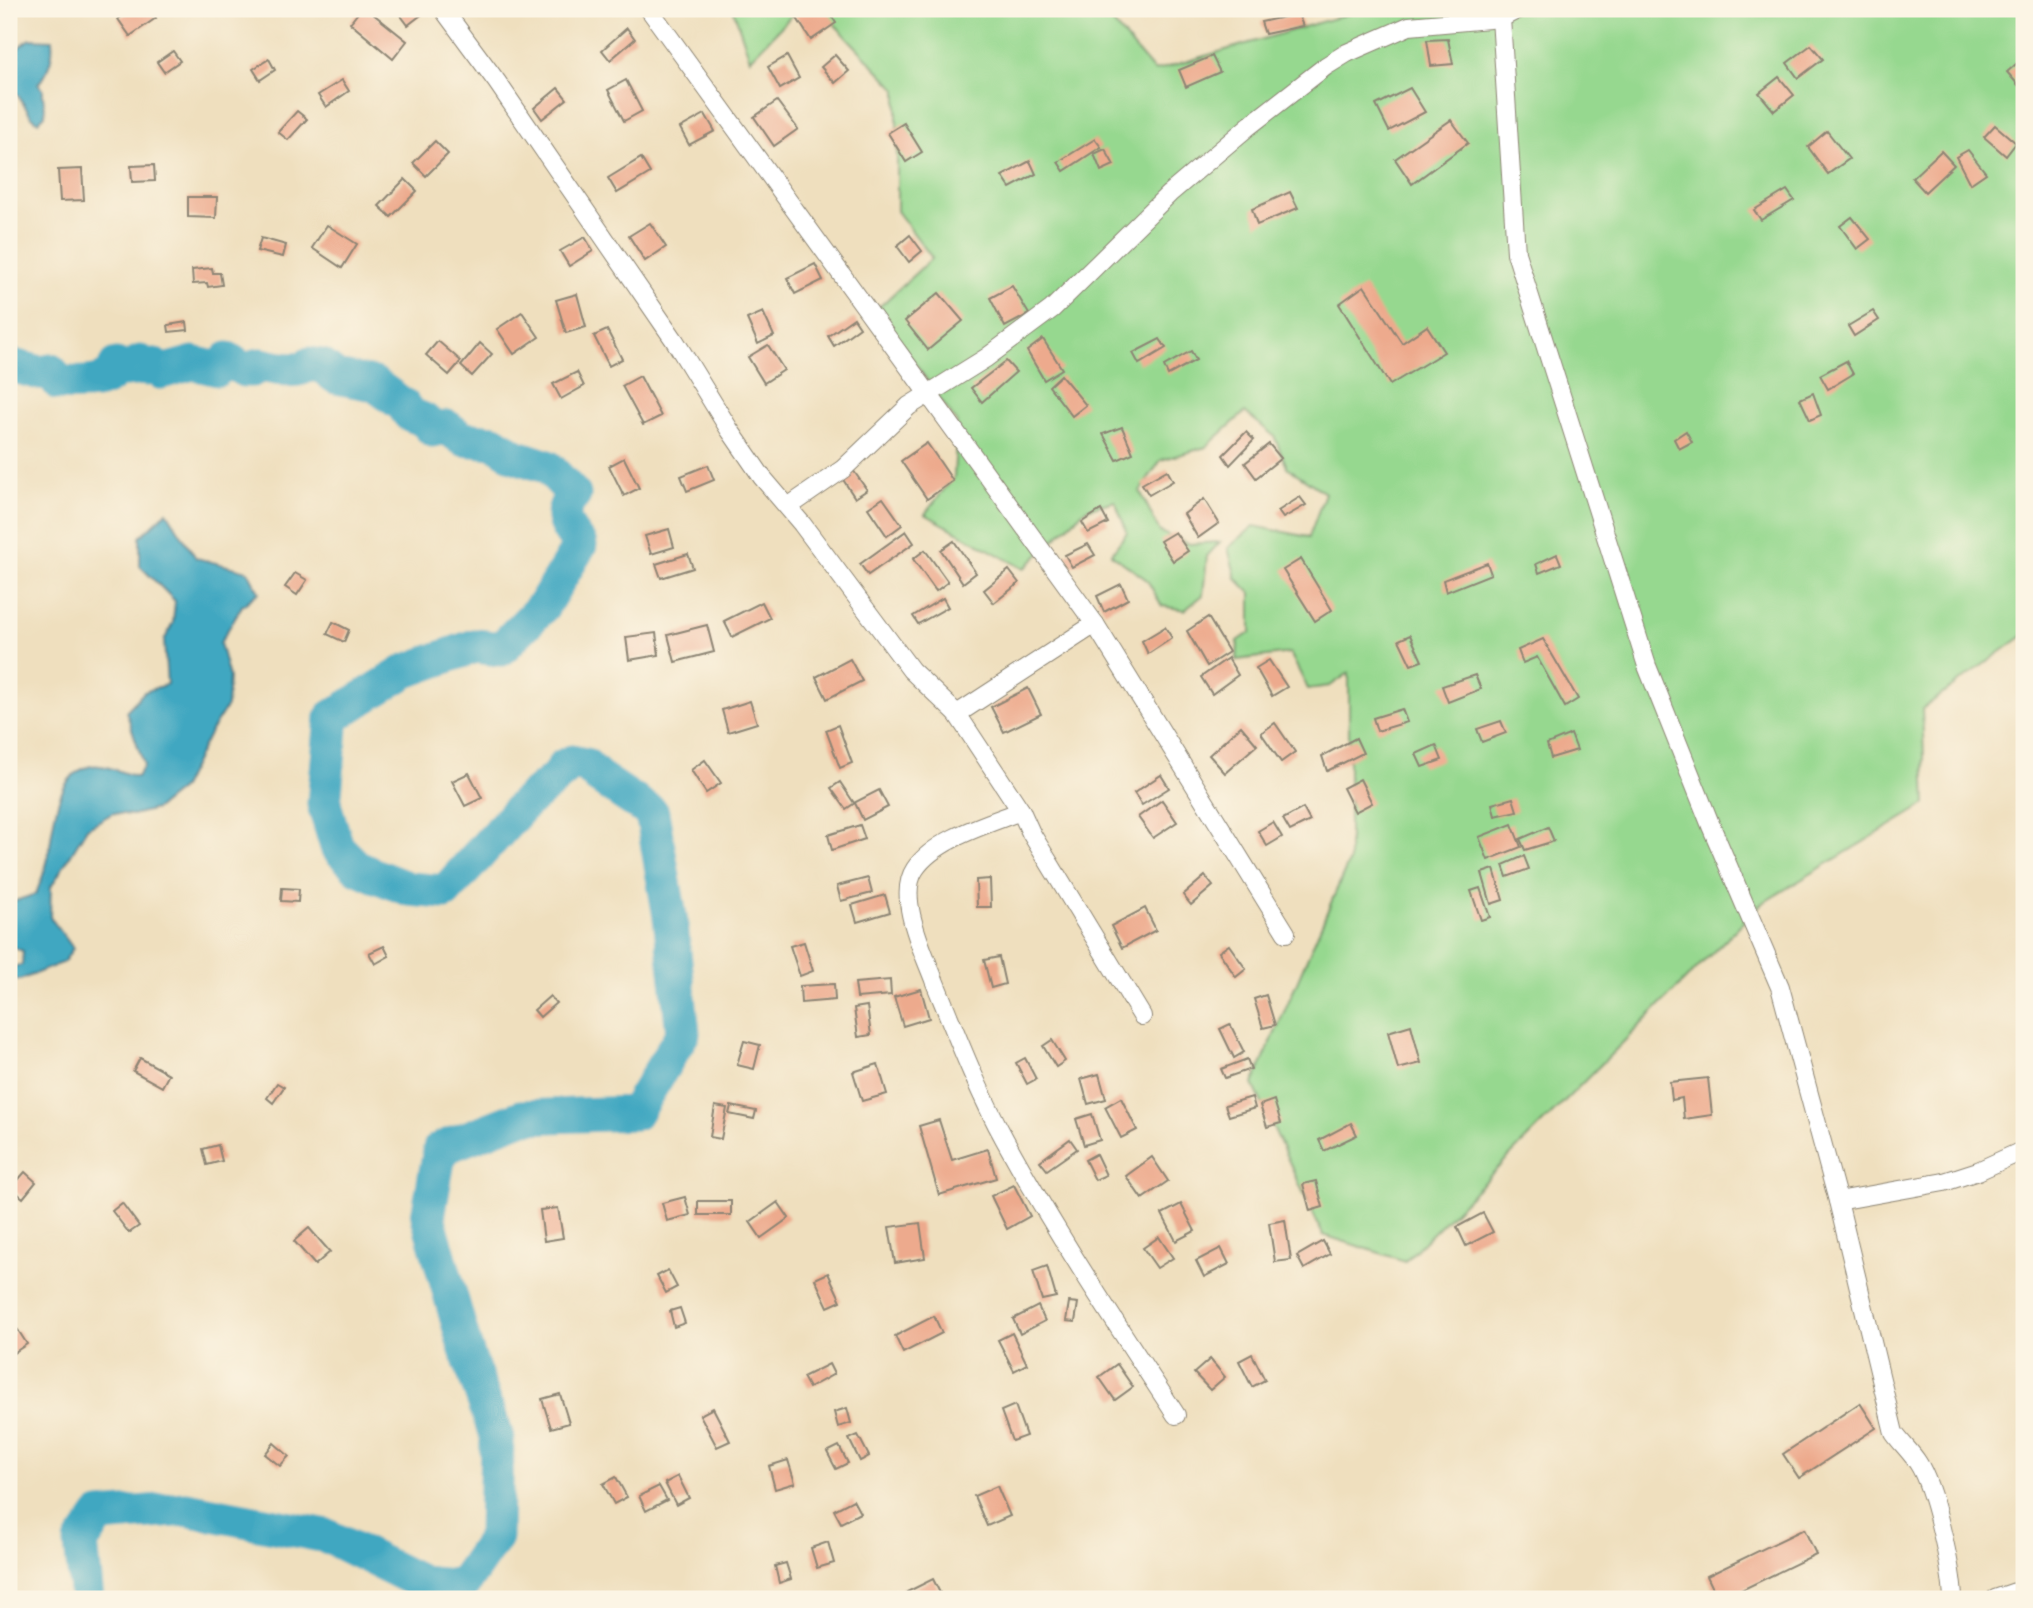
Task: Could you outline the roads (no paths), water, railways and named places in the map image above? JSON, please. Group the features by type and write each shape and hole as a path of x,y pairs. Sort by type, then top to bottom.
{"street":[{"path":"443,9 497,82 675,341 749,458 911,670 957,714 1021,811 1031,833 1142,1016"},
{"path":"649,9 1095,624 1286,933"},
{"path":"788,506 843,469 909,406 986,358 1052,309 1168,194 1326,66 1347,53 1409,26 1501,18 1519,9"},
{"path":"1501,18 1516,253 1647,666 1711,826 1780,987 1839,1201 1894,1433 1918,1463 1932,1495 1952,1582 1953,1599"},
{"path":"957,714 1095,624"},
{"path":"1021,811 939,846 915,869 910,884 912,922 960,1044 1004,1138 1063,1240 1176,1415"},
{"path":"1839,1201 1944,1182 1978,1171 2024,1150"},
{"path":"1995,1599 2024,1589"}],"water":[{"path":"31,39 52,40 50,64 38,84 43,89 45,115 38,122 31,116 14,89 9,88 12,59 19,47"},
{"path":"167,512 196,558 248,571 259,592 242,606 220,643 229,677 227,706 209,734 182,788 156,809 132,815 113,813 87,828 51,887 50,917 73,948 64,962 20,980 9,979 9,967 22,965 23,951 9,946 9,903 36,894 47,862 54,818 62,791 78,771 91,766 108,767 137,777 144,765 126,711 144,692 167,684 164,641 173,623 175,601 140,566 140,537"}],"waterway":[{"path":"9,365 41,373 51,371 59,383 101,380 108,377 116,365 127,370 135,369 140,362 146,369 153,365 161,372 193,363 218,369 228,359 244,370 252,370 259,365 292,370 310,364 322,366 336,377 374,384 403,405 409,414 424,420 433,430 447,427 463,439 494,442 515,456 548,467 574,495 568,502 564,515 567,526 580,545 543,606 501,649 475,646 406,671 332,717 324,804 337,847 358,868 409,889 445,892 524,804 564,771 564,766 572,762 586,765 598,777 652,813 670,917 683,1033 635,1113 521,1117 440,1149 428,1217 466,1350 497,1437 495,1537 461,1587 422,1583 327,1536 186,1509 100,1516 81,1543 87,1599"}]}
